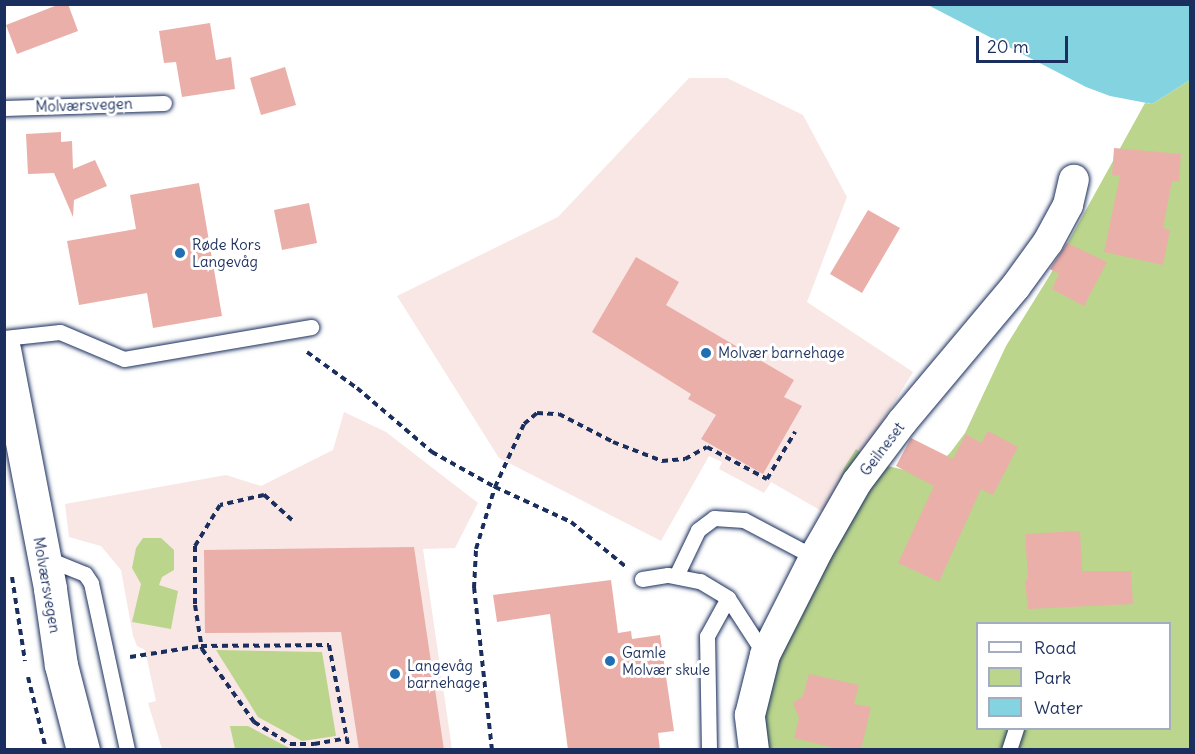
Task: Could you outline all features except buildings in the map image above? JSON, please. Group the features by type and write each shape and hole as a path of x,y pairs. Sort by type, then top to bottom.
{"street":[{"name":"Geilneset","path":"754,750 751,708 765,655 814,557 857,482 902,422 1016,286 1048,242 1068,205 1074,180"},
{"name":"Molværsvegen","path":"4,349 11,419 44,557 61,665 83,750"}],"lane":[{"name":"Molværsvegen","path":"4,108 164,103"},
{"path":"4,338 60,333 124,359 311,327"},
{"path":"676,576 698,530 714,518 744,520 814,557"},
{"path":"44,557 85,574 92,582 127,750"},
{"path":"642,579 676,576 700,581 728,598 765,655"},
{"path":"709,750 708,636 728,598"},
{"path":"1009,750 1016,730"}],"path":[{"path":"280,332 357,388 432,452 495,487 571,522 642,579"},
{"path":"492,750 474,588 476,549 495,487 524,424 537,413 559,414 613,442 662,461 685,459 707,447 767,479 795,432"},
{"path":"292,520 264,495 220,504 195,546 195,605 201,646 254,722 290,744 314,744 347,738"},
{"path":"129,657 201,646 329,645 349,750"}],"shaded area":[{"path":"689,78 727,78 803,115 847,197 807,302 913,372 825,513 771,482 764,493 719,469 722,462 709,456 661,541 499,458 397,296 558,217"},
{"path":"344,412 386,432 478,503 455,548 423,549 452,749 162,749 148,703 156,701 145,650 137,646 133,636 121,570 101,546 69,537 65,504 226,475 261,486 333,450"}],"green space":[{"path":"1190,80 1190,749 748,750 844,468 856,449 874,463 914,472 933,469 950,453 965,433 1006,346 1050,275 1145,103 1152,104"},
{"path":"143,538 161,538 174,550 174,570 162,577 159,585 178,591 171,629 132,622 141,584 132,568 136,548"},
{"path":"216,650 322,652 336,736 302,741 258,717"},
{"path":"230,726 248,726 291,749 235,749"}],"water":[{"path":"928,5 1190,5 1190,80 1152,104 1110,96 1086,87"}],"place":[{"name":"Røde Kors Langevåg","path":"180,253"},
{"name":"Molvær barnehage","path":"706,353"},
{"name":"Gamle Molvær skule","path":"610,661"},
{"name":"Langevåg barnehage","path":"395,674"}]}
